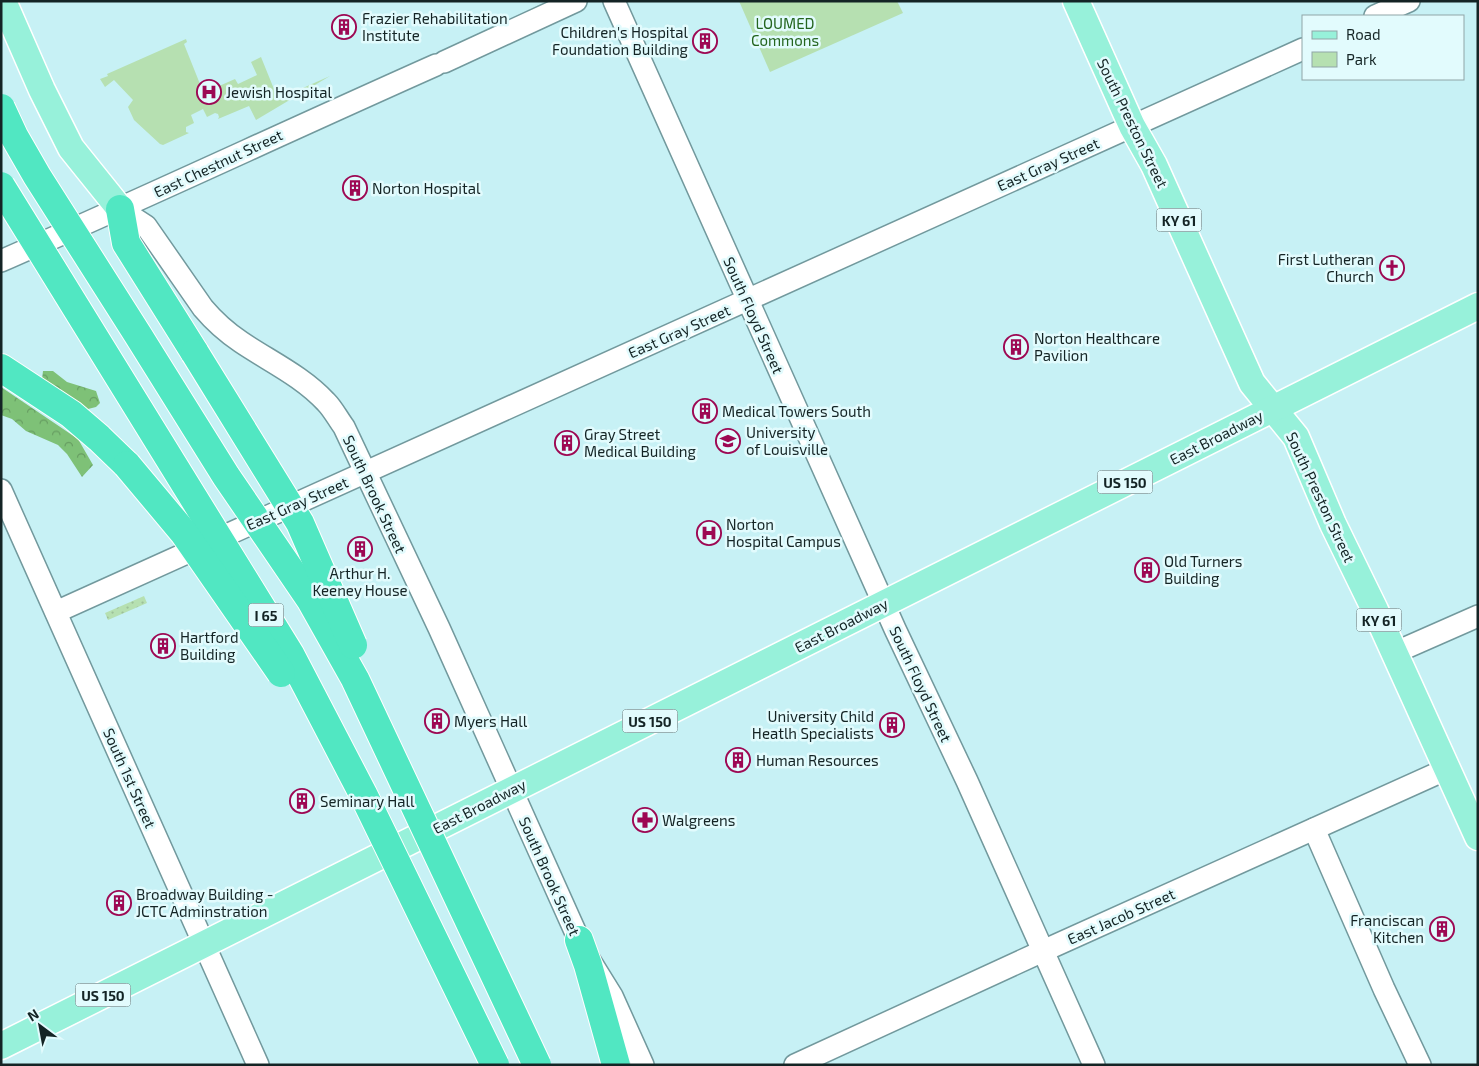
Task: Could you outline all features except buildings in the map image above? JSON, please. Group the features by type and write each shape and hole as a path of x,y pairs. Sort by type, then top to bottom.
{"highway":[{"path":"1,108 14,136 37,176 226,476 310,599 355,678 537,1065"},
{"name":"I 65","path":"1,186 290,654 363,794 496,1065"},
{"path":"120,209 126,243 300,523 349,634 415,805"},
{"path":"1,368 71,414 127,465 184,533 218,580 363,794"},
{"path":"579,940 588,965 616,1065"}],"main road":[{"name":"South Brook Street","path":"2,1 42,90 72,148 120,209"},
{"name":"South Preston Street","path":"1076,1 1132,126 1154,165 1252,382 1296,437 1447,769 1471,804 1478,838"},
{"name":"East Broadway","path":"204,944 1478,306"},
{"name":"US 150","path":"1,1046 204,944"}],"street":[{"name":"East Chestnut Street","path":"1,261 120,209 576,1"},
{"name":"South Floyd Street","path":"614,1 1094,1065"},
{"path":"1377,15 1408,1"},
{"name":"East Gray Street","path":"56,612 1302,49"},
{"name":"South Brook Street","path":"120,209 146,226 203,308 214,320 241,342 296,377 327,403 344,427 439,628 579,940 612,996 643,1065"},
{"name":"South 1st Street","path":"1,490 258,1065"},
{"path":"1394,653 1478,616"},
{"name":"East Jacob Street","path":"795,1065 1447,769"},
{"path":"1314,829 1384,989 1420,1065"}],"green space":[{"name":"LOUMED Commons","path":"739,1 897,1 903,13 770,72"},
{"path":"186,39 187,42 184,44 200,84 205,82 210,90 235,79 238,84 257,75 251,62 261,57 278,99 330,76 256,120 249,106 218,119 218,114 215,113 207,117 203,109 191,115 194,123 186,127 186,132 189,133 163,145 134,120 128,107 133,100 114,80 105,87 100,79 108,76 107,74"},
{"path":"43,371 53,371 67,382 96,391 100,403 96,407 84,410 41,388"},
{"path":"1,387 78,439 93,465 82,477 67,454 58,445 26,431 12,419 1,415"},
{"path":"144,596 147,603 108,620 105,613"}],"place":[{"name":"Frazier Rehabilitation Institute","path":"344,27"},
{"name":"Children's Hospital Foundation Building","path":"705,41"},
{"name":"Jewish Hospital","path":"209,92"},
{"name":"Norton Hospital","path":"355,188"},
{"name":"First Lutheran Church","path":"1392,268"},
{"name":"Norton Healthcare Pavilion","path":"1016,347"},
{"name":"Medical Towers South","path":"705,411"},
{"name":"University of Louisville","path":"728,441"},
{"name":"Gray Street Medical Building","path":"567,443"},
{"name":"Norton Hospital Campus","path":"709,533"},
{"name":"Arthur H. Keeney House","path":"360,549"},
{"name":"Old Turners Building","path":"1147,570"},
{"name":"Hartford Building","path":"163,646"},
{"name":"Myers Hall","path":"437,721"},
{"name":"University Child Heatlh Specialists","path":"892,725"},
{"name":"Human Resources","path":"738,760"},
{"name":"Seminary Hall","path":"302,801"},
{"name":"Walgreens","path":"645,820"},
{"name":"Broadway Building - JCTC Adminstration","path":"119,903"},
{"name":"Franciscan Kitchen","path":"1442,929"}]}
